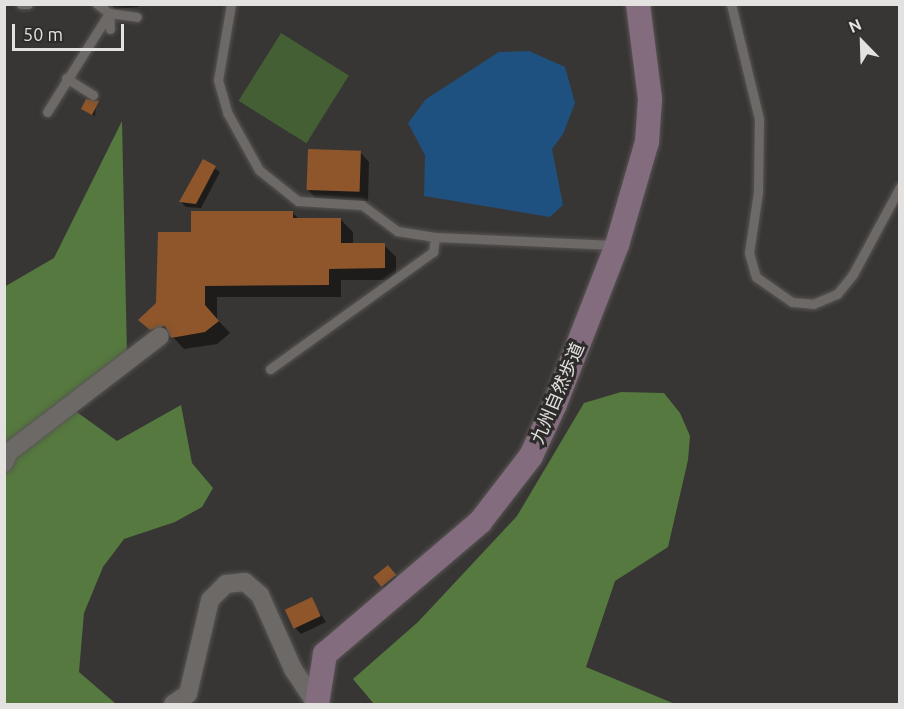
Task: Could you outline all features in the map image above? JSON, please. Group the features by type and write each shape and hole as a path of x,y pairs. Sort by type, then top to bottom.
{"street":[{"name":"九州自然歩道","path":"317,705 325,654 480,522 531,456 617,245 647,142 650,99 638,4"},
{"path":"4,463 9,452 160,336"},
{"path":"173,705 188,694 210,600 226,584 245,582 260,595 293,669 317,705"}],"lane":[{"path":"21,4 28,4"},
{"path":"97,4 109,13 137,17"},
{"path":"231,4 218,81 228,114 259,170 298,201 362,205 397,231 435,237 617,245"},
{"path":"731,4 759,118 758,192 749,253 756,277 792,302 813,304 837,294 853,274 900,187"},
{"path":"109,13 110,29"},
{"path":"47,112 66,78 109,13"},
{"path":"66,78 93,95"},
{"path":"270,369 433,252 435,237"}],"green space":[{"path":"281,33 349,75 306,143 239,101"},
{"path":"122,121 127,355 74,410 117,441 181,405 192,463 213,488 202,507 175,522 124,539 103,567 84,613 79,672 116,704 5,704 4,287 54,258"},
{"path":"621,392 664,393 680,413 690,436 688,460 668,547 615,581 586,667 675,704 374,704 353,679 418,622 517,516 584,403"}],"water":[{"path":"529,51 565,67 575,103 563,134 552,149 563,205 550,217 424,196 425,155 408,123 426,99 499,52"}],"building":[{"path":"86,99 99,101 92,115 81,109"},
{"path":"308,149 361,151 360,192 307,190"},
{"path":"203,159 216,166 196,204 179,202"},
{"path":"191,211 293,211 293,218 341,218 341,243 385,243 385,268 329,269 329,285 205,286 205,305 219,321 205,332 171,338 165,326 150,330 138,320 156,303 158,232 191,232"},
{"path":"388,565 396,575 381,587 373,577"},
{"path":"312,597 321,616 294,629 285,610"}]}
